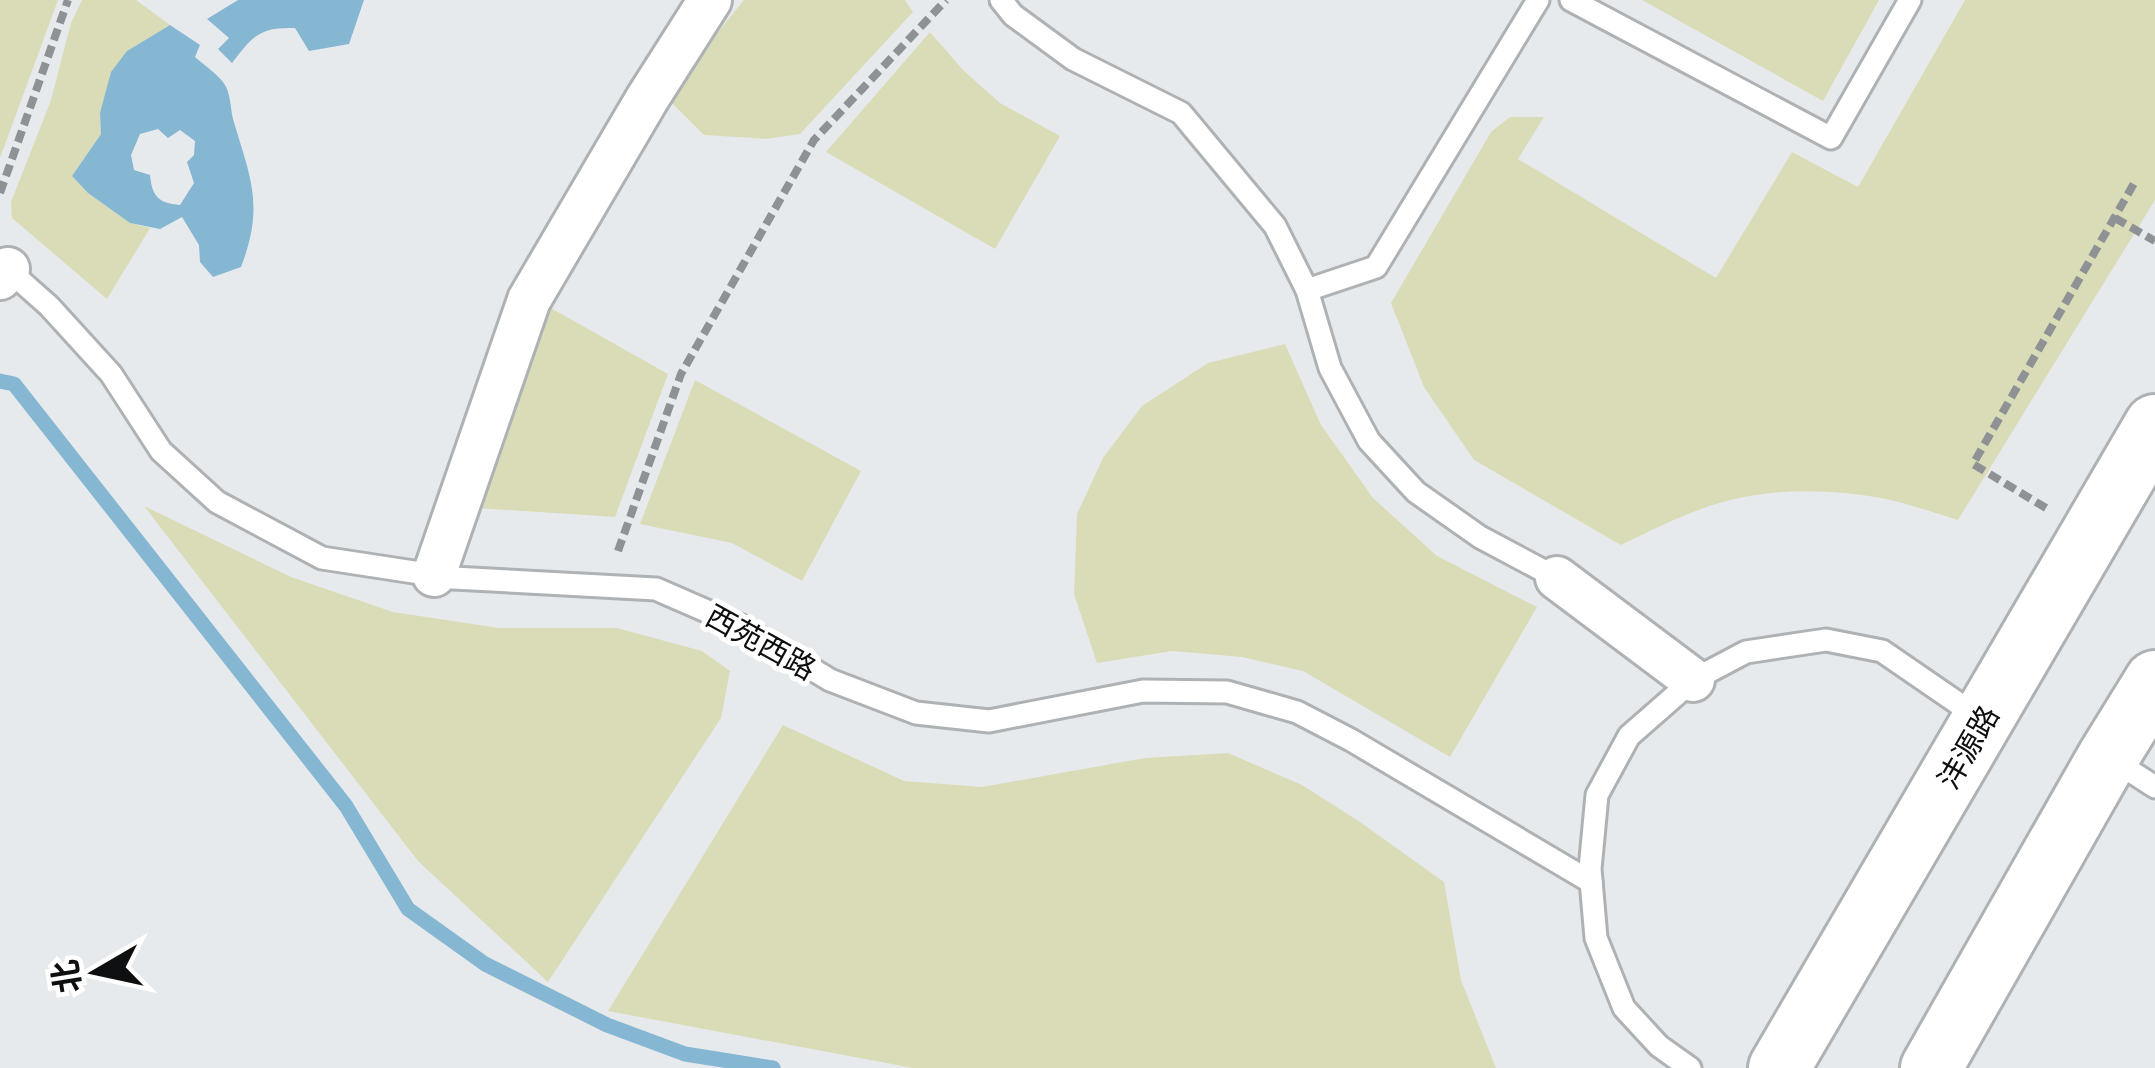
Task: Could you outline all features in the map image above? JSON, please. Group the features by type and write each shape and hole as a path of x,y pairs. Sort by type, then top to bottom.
{"main road":[{"name":"沣源路","path":"1779,1068 2155,425"},
{"path":"1930,1068 2131,772 2155,681"}],"street":[{"path":"434,574 529,300 710,0"},
{"path":"1557,578 1694,680"}],"lane":[{"path":"1001,0 1013,15 1073,59 1181,112 1275,226 1307,290 1330,368 1369,441 1416,492 1480,537 1557,578"},
{"path":"1307,290 1376,267 1538,0"},
{"path":"1571,0 1831,138 1910,0"},
{"name":"西苑西路","path":"3,270 49,306 111,374 160,451 218,502 322,558 434,574 656,589 741,626 830,680 916,713 989,721 1143,691 1227,692 1297,712 1351,740 1591,882"},
{"path":"1690,1068 1659,1046 1624,1008 1596,938 1591,882 1597,795 1628,736 1694,680 1746,652 1826,640 1882,651 1984,721"}],"path":[{"path":"0,193 68,0"},
{"path":"605,586 681,374 814,140 946,0"},
{"path":"2092,534 1973,464 2136,180"},
{"path":"2115,218 2155,241"}],"green space":[{"path":"0,0 58,0 0,158"},
{"path":"82,0 136,0 170,25 127,51 100,113 101,134 72,176 130,223 150,228 107,299 12,218 11,202 51,100 71,23"},
{"path":"744,0 905,0 913,12 800,134 766,139 704,135 672,103 713,38"},
{"path":"1642,0 1879,0 1823,101"},
{"path":"1965,0 2155,0 2155,200 1958,520 1869,496 1779,492 1712,505 1621,545 1474,460 1424,387 1391,303 1491,132 1510,117 1544,117 1518,159 1716,278 1792,152 1858,187"},
{"path":"930,32 1000,103 1060,136 995,249 826,152"},
{"path":"549,307 668,374 615,517 475,508"},
{"path":"1285,344 1321,425 1373,498 1437,556 1537,607 1450,757 1303,671 1242,657 1172,651 1097,663 1074,594 1077,514 1103,458 1142,406 1208,363"},
{"path":"695,380 861,471 802,581 732,543 640,524"},
{"path":"144,506 291,577 393,612 499,628 617,628 702,651 730,671 721,718 548,982 418,861"},
{"path":"783,725 904,781 982,787 1145,758 1228,753 1302,785 1444,882 1461,980 1496,1068 913,1068 608,1011"}],"water":[{"path":"238,0 364,0 349,44 309,51 295,28 273,29 252,40 232,63 218,49 229,38 207,19"},
{"path":"170,25 200,45 195,57 226,86 252,192 252,226 241,267 213,277 200,262 199,245 182,217 160,229 130,223 72,176 101,134 100,113 111,72 127,51","holes":["158,129 168,138 180,130 195,141 194,155 187,162 194,183 180,205 158,197 150,175 134,170 131,155 140,134"]}],"waterway":[{"path":"0,381 14,384 346,806 408,909 485,964 607,1025 685,1054 773,1068"}]}
